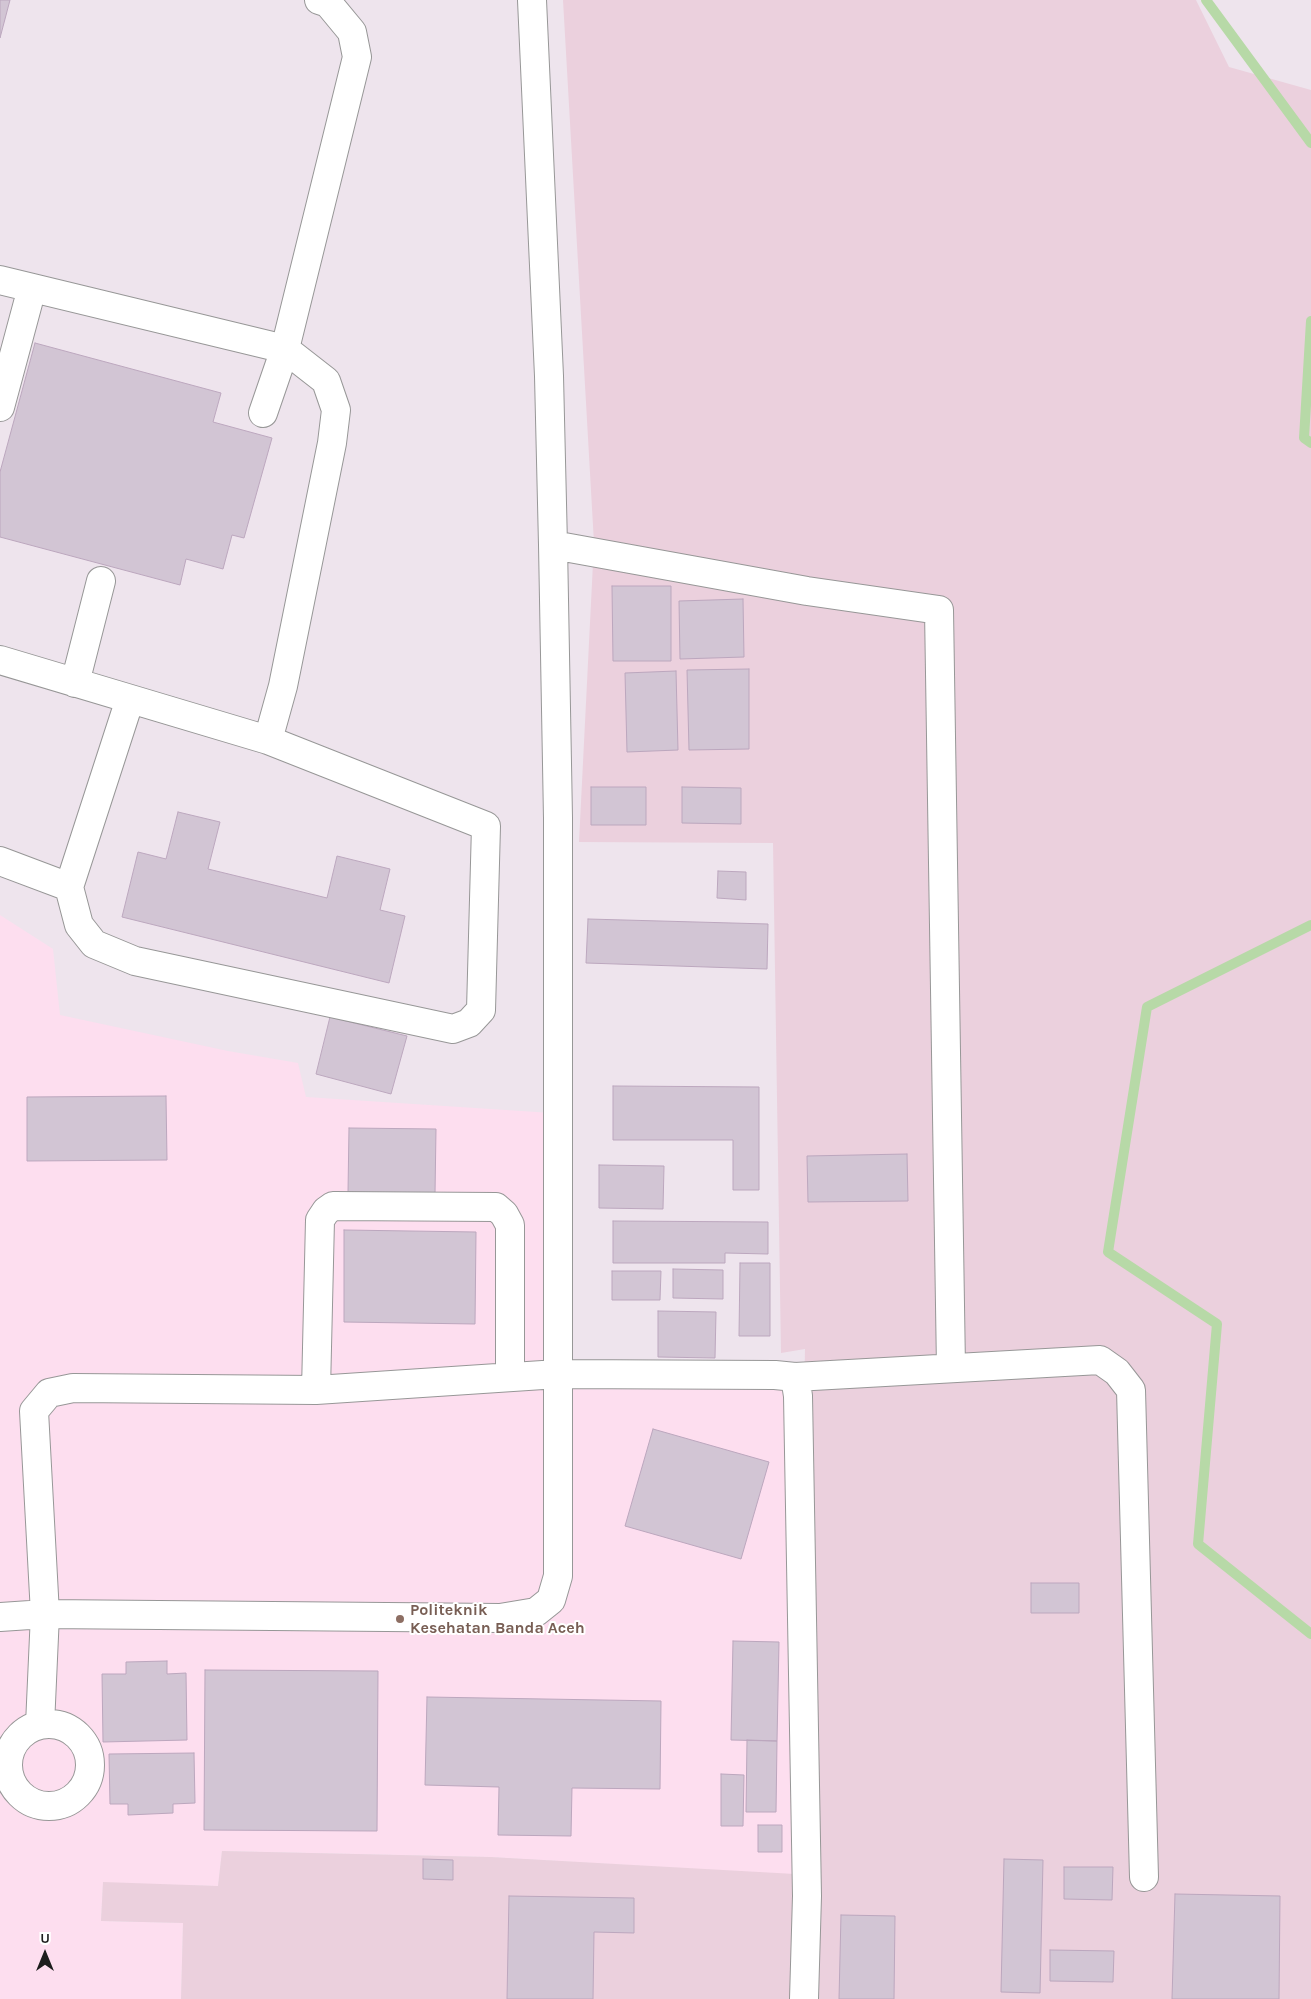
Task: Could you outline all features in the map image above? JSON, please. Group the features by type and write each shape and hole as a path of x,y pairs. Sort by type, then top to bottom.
{"street":[{"path":"263,414 285,349 356,57 352,32 328,3 319,0"},
{"path":"0,1617 45,1614 500,1618 536,1612 551,1600 558,1576 558,818 549,376 532,0"},
{"path":"0,280 285,349 326,381 336,410 332,443 312,534 283,686 268,740"},
{"path":"0,407 32,288"},
{"path":"553,545 807,591 939,610 951,1368"},
{"path":"75,683 102,580"},
{"path":"0,660 268,740 486,826 481,1010 469,1024 453,1028 135,961 94,944 79,925 70,887 130,699"},
{"path":"0,862 70,887"},
{"path":"316,1390 320,1220 326,1211 333,1206 496,1207 504,1214 510,1225 510,1376"},
{"path":"40,1725 45,1614 34,1411 49,1393 73,1388 316,1390 558,1374 775,1375 795,1377 1100,1360 1117,1372 1131,1390 1144,1877"},
{"path":"795,1377 798,1406 806,1876 804,1999"},
{"path":"40,1725 56,1725 71,1730 82,1742 89,1756 89,1772 84,1787 72,1799 57,1805 41,1806 26,1799 14,1788 4,1773 14,1743 25,1731 40,1725"}],"shaded area":[{"path":"563,0 1196,0 1229,67 1311,90 1311,1999 181,1999 183,1923 101,1921 103,1882 218,1886 222,1851 490,1857 795,1874 805,1349 781,1353 773,843 579,842 594,543"},
{"name":"Politeknik Kesehatan Banda Aceh","path":"0,915 53,949 60,1015 228,1051 298,1063 306,1097 552,1113 556,1388 804,1385 795,1875 490,1857 222,1851 218,1886 103,1883 101,1921 183,1923 181,1999 0,1999"}],"building":[{"path":"0,0 10,0 0,38"},
{"path":"35,343 221,393 213,422 272,438 244,538 232,535 223,569 186,559 180,585 0,537 0,472"},
{"path":"612,586 671,586 671,661 613,661"},
{"path":"743,599 744,657 680,659 679,601"},
{"path":"749,669 749,749 689,750 687,670"},
{"path":"676,671 678,750 627,752 625,673"},
{"path":"591,787 646,787 646,825 591,825"},
{"path":"682,787 741,788 741,824 682,823"},
{"path":"178,812 220,822 208,869 327,898 337,856 390,869 380,910 405,916 389,983 122,917 138,852 166,859"},
{"path":"718,871 746,872 746,900 717,898"},
{"path":"588,919 768,924 767,969 586,963"},
{"path":"330,1017 407,1036 391,1094 316,1074"},
{"path":"613,1086 759,1087 759,1190 733,1190 733,1140 613,1140"},
{"path":"166,1096 167,1160 27,1161 27,1097"},
{"path":"349,1128 436,1129 435,1194 348,1192"},
{"path":"907,1154 908,1201 808,1202 807,1156"},
{"path":"599,1165 664,1166 663,1209 599,1208"},
{"path":"613,1221 768,1222 768,1254 725,1253 725,1263 613,1263"},
{"path":"344,1230 476,1232 475,1324 344,1322"},
{"path":"740,1263 770,1263 770,1336 739,1336"},
{"path":"673,1269 723,1270 723,1299 673,1298"},
{"path":"612,1271 661,1271 660,1300 612,1300"},
{"path":"658,1311 716,1312 715,1358 658,1357"},
{"path":"653,1429 769,1462 741,1559 625,1526"},
{"path":"1031,1583 1079,1583 1079,1613 1031,1613"},
{"path":"733,1641 779,1642 777,1741 731,1740"},
{"path":"167,1661 167,1674 186,1673 187,1740 103,1742 102,1674 126,1674 126,1662"},
{"path":"205,1670 378,1671 377,1831 204,1830"},
{"path":"427,1697 661,1701 660,1789 572,1788 571,1836 498,1835 499,1787 425,1785"},
{"path":"747,1740 777,1741 776,1812 746,1812"},
{"path":"194,1753 195,1803 173,1804 173,1813 128,1815 128,1804 110,1804 109,1754"},
{"path":"721,1774 744,1775 743,1826 721,1826"},
{"path":"758,1825 782,1825 782,1852 758,1852"},
{"path":"423,1859 453,1860 453,1880 423,1879"},
{"path":"1004,1859 1043,1860 1040,1993 1001,1992"},
{"path":"1064,1867 1113,1867 1112,1900 1064,1899"},
{"path":"1175,1894 1280,1896 1279,1999 1172,1999"},
{"path":"509,1896 634,1898 634,1933 594,1932 593,1999 507,1999"},
{"path":"841,1915 895,1916 894,1999 839,1999"},
{"path":"1050,1950 1114,1951 1113,1982 1050,1981"}],"waterway":[{"path":"1206,0 1311,143"},
{"path":"1311,321 1304,438 1311,443"},
{"path":"1311,925 1147,1007 1108,1252 1217,1324 1198,1544 1311,1634"}],"place":[{"name":"Politeknik Kesehatan Banda Aceh","path":"400,1619"}]}
